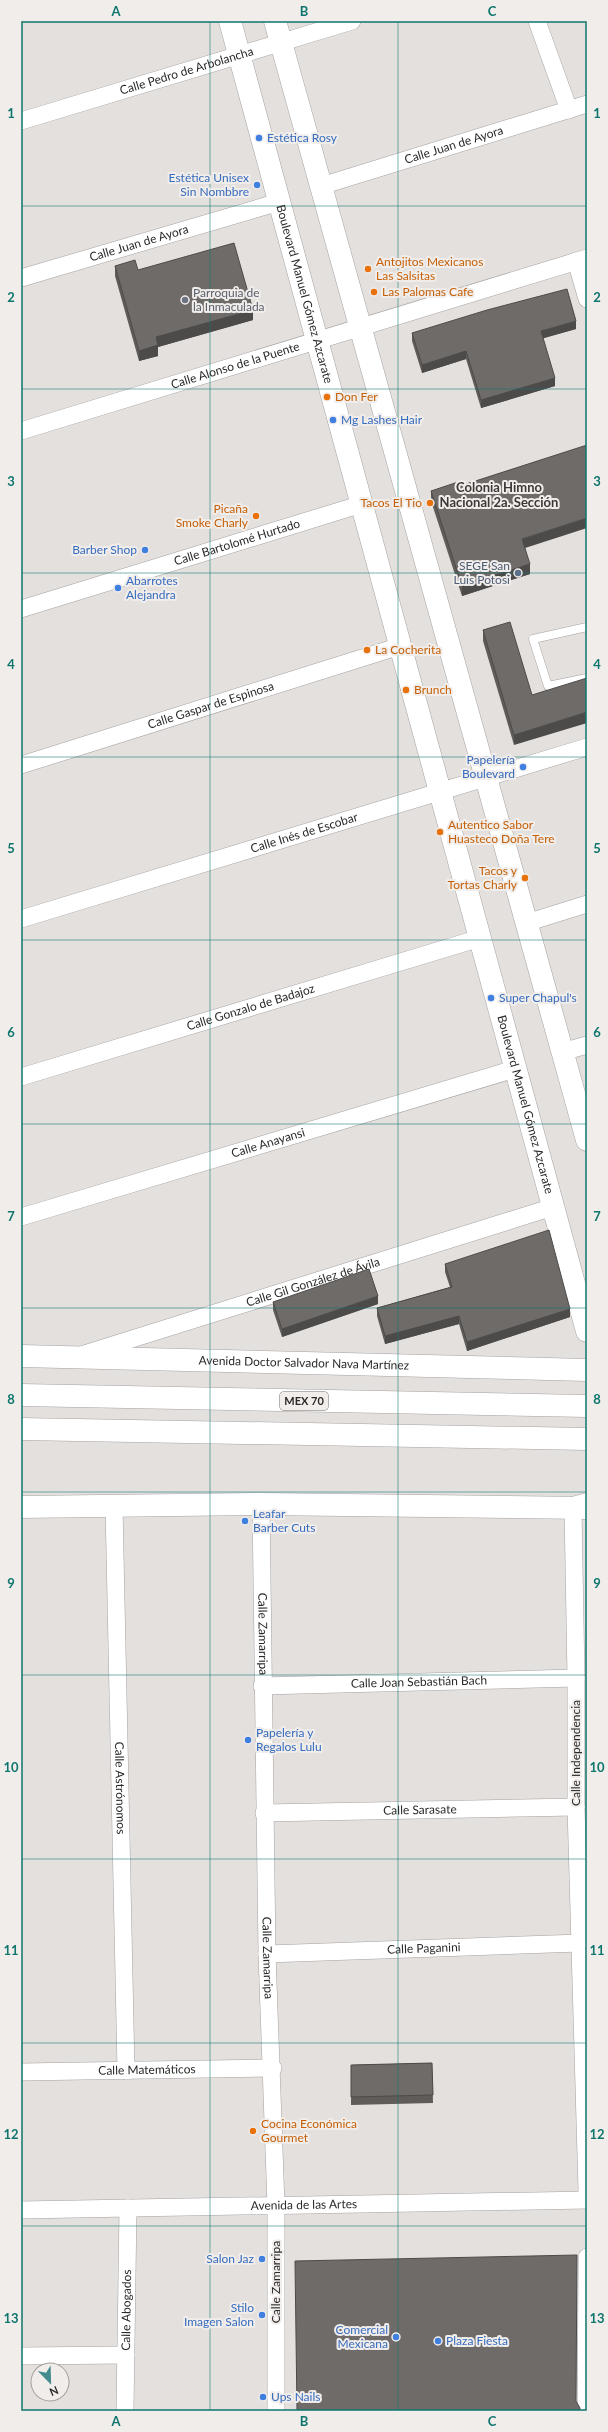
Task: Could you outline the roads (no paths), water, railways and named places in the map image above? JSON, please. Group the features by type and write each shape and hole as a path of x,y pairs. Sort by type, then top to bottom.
{"main road":[{"name":"Boulevard Manuel Gómez Azcarate","path":"230,21 587,1331"},
{"path":"275,21 587,1140"},
{"name":"Avenida Doctor Salvador Nava Martínez","path":"22,1354 72,1357 587,1370"},
{"name":"MEX 70","path":"21,1395 583,1406"},
{"path":"21,1430 587,1440"},
{"path":"21,1507 261,1504 582,1507"}],"street":[{"name":"Calle Pedro de Arbolancha","path":"21,121 352,21"},
{"path":"537,21 569,110"},
{"name":"Calle Juan de Ayora","path":"321,186 587,104"},
{"name":"Calle Juan de Ayora","path":"21,278 279,202"},
{"path":"581,260 587,299"},
{"name":"Calle Alonso de la Puente","path":"21,431 581,260"},
{"name":"Calle Bartolomé Hurtado","path":"21,609 362,504"},
{"name":"Calle Gaspar de Espinosa","path":"21,765 400,646"},
{"name":"Calle Inés de Escobar","path":"21,919 587,747"},
{"path":"526,923 587,904"},
{"name":"Calle Gonzalo de Badajoz","path":"21,1077 480,938"},
{"path":"562,1052 587,1045"},
{"name":"Calle Anayansi","path":"21,1217 515,1069"},
{"name":"Calle Gil González de Ávila","path":"72,1357 553,1207"},
{"name":"Calle Zamarripa","path":"261,1504 262,1686 267,1954 273,2068 276,2205 276,2411"},
{"name":"Calle Astrónomos","path":"114,1506 126,2071"},
{"name":"Calle Independencia","path":"582,1507 576,1678 576,1807 582,1829 580,1943 587,2191"},
{"name":"Calle Joan Sebastián Bach","path":"262,1686 576,1678"},
{"name":"Calle Sarasate","path":"264,1813 576,1807"},
{"name":"Calle Paganini","path":"267,1954 580,1943"},
{"name":"Calle Matemáticos","path":"21,2072 273,2068"},
{"name":"Avenida de las Artes","path":"21,2210 587,2200"},
{"name":"Calle Abogados","path":"125,2411 128,2208"},
{"path":"586,2411 587,2257"},
{"path":"21,2356 126,2355"}],"lane":[{"path":"587,627 532,639 548,686 587,678"}],"place":[{"name":"Estética Rosy","path":"259,138"},
{"name":"Estética Unisex Sin Nombbre","path":"257,185"},
{"name":"Antojitos Mexicanos Las Salsitas","path":"368,269"},
{"name":"Las Palomas Cafe","path":"374,292"},
{"name":"Parroquia de la Inmaculada","path":"185,300"},
{"name":"Don Fer","path":"327,397"},
{"name":"Mg Lashes Hair","path":"333,420"},
{"name":"Tacos El Tio","path":"430,503"},
{"name":"Picaña Smoke Charly","path":"256,516"},
{"name":"Barber Shop","path":"145,550"},
{"name":"SEGE San Luis Potosi","path":"518,573"},
{"name":"Abarrotes Alejandra","path":"118,588"},
{"name":"La Cocherita","path":"367,650"},
{"name":"Brunch","path":"406,690"},
{"name":"Papelería Boulevard","path":"523,767"},
{"name":"Autentico Sabor Huasteco Doña Tere","path":"440,832"},
{"name":"Tacos y Tortas Charly","path":"525,878"},
{"name":"Super Chapul's","path":"491,998"},
{"name":"Leafar Barber Cuts","path":"245,1521"},
{"name":"Papelería y Regalos Lulu","path":"248,1740"},
{"name":"Cocina Económica Gourmet","path":"253,2131"},
{"name":"Salon Jaz","path":"262,2259"},
{"name":"Stilo Imagen Salon","path":"262,2315"},
{"name":"Comercial Mexicana","path":"396,2337"},
{"name":"Plaza Fiesta","path":"438,2341"},
{"name":"Ups Nails","path":"263,2397"}],"district":[{"name":"Colonia Himno Nacional 2a. Sección","path":"499,494"}]}
